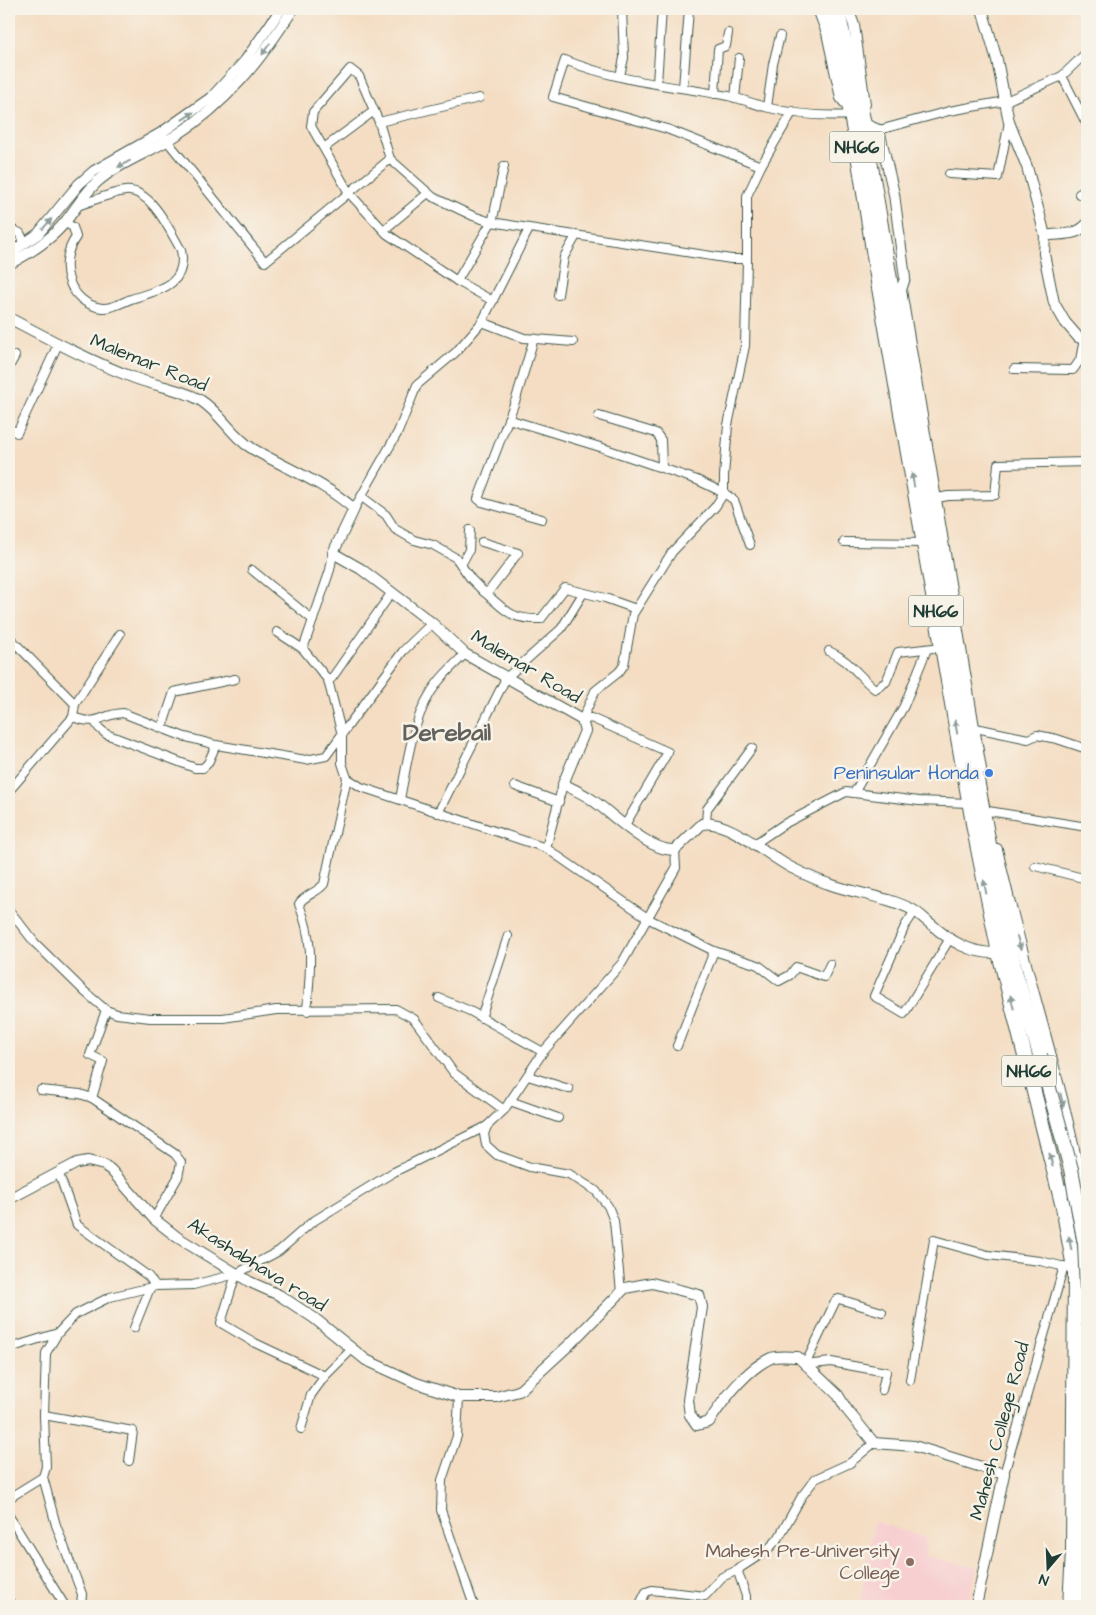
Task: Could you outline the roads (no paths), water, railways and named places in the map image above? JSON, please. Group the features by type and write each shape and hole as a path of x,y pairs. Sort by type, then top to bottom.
{"highway":[{"name":"NH66","path":"826,9 862,121 924,543 968,803 999,954 1062,1201 1069,1268 1073,1552 1070,1606"},
{"name":"NH66","path":"837,9 849,51 862,121 1015,971 1071,1169 1085,1244 1087,1289"},
{"path":"1082,1606 1087,1330"}],"main road":[{"path":"1084,1189 1087,1158"},
{"path":"1062,1201 1084,1189"},
{"path":"1062,1201 1084,1189"}],"street":[{"path":"9,254 38,234 79,184 94,171 164,137 212,97 245,61 281,9"},
{"path":"9,264 46,240 65,223 96,182 164,137 216,107 258,61 293,9"},
{"path":"620,76 624,58 622,9"},
{"path":"657,83 662,9"},
{"path":"682,88 688,9"},
{"path":"818,9 827,33 841,98 862,121 894,194 905,278 901,290 937,498 971,726 1028,740 1037,735 1057,739 1087,749"},
{"path":"848,9 854,25 862,121"},
{"path":"982,9 997,60 1009,122 1027,167 1045,236 1044,254 1054,303 1065,322 1078,336 1086,340 1080,360 1073,370 1014,369"},
{"path":"714,94 718,48 726,46 728,33"},
{"path":"767,107 773,64 780,36"},
{"path":"761,166 667,129 553,97 565,60 591,70 735,98 767,107 862,121 950,112 1006,102 1062,76 1087,52"},
{"path":"735,98 738,58"},
{"path":"493,301 457,281 384,230 349,192 312,126 313,112 350,69 359,76 374,110 390,159 428,193 473,216 491,222 529,229 731,260 747,259"},
{"path":"1062,76 1087,125"},
{"path":"378,122 479,98"},
{"path":"324,148 374,110"},
{"path":"582,720 595,691 619,672 624,665 632,614 672,552 715,507 724,493 728,425 745,346 747,196 761,166 793,111"},
{"path":"949,174 998,177 1009,122"},
{"path":"164,137 265,262 390,159"},
{"path":"457,281 491,222 504,166"},
{"path":"1078,194 1087,189"},
{"path":"65,223 73,227 76,233 67,256 65,270 80,297 91,305 105,308 169,287 176,276 183,258 181,250 151,202 139,194 127,191 77,206"},
{"path":"384,230 428,193"},
{"path":"9,228 20,233 23,239 21,246"},
{"path":"303,649 330,570 333,553 354,509 398,432 417,385 456,352 482,322 529,229"},
{"path":"1045,236 1058,233 1069,235 1086,229"},
{"path":"558,295 564,257 576,236"},
{"name":"Malemar Road","path":"9,318 58,344 133,378 200,400 218,414 245,444 330,490 354,509"},
{"path":"482,322 524,338 567,344 573,342"},
{"path":"534,338 508,419 478,499 482,502 542,519"},
{"path":"9,428 17,433 58,344"},
{"path":"9,367 15,356"},
{"path":"599,416 656,432 661,440 662,468"},
{"path":"508,419 662,468 724,493 734,500 750,545"},
{"path":"937,498 995,494 998,464 1087,462"},
{"path":"362,498 386,515 395,529 414,540 433,545 456,558 471,579 512,616 529,619 541,618 565,588 605,598 636,609"},
{"path":"461,565 468,550 470,530"},
{"path":"482,542 518,553 494,586 489,591 484,592"},
{"path":"844,542 924,543"},
{"name":"Malemar Road","path":"333,553 361,569 392,592 432,623 465,654 582,720 585,731 564,784"},
{"path":"252,570 313,620"},
{"path":"332,678 392,592"},
{"path":"438,813 506,678 561,628 582,595"},
{"path":"73,718 84,722 96,722 113,714 123,714 216,745 306,760 326,756 403,651 432,623"},
{"path":"277,632 303,649 328,680 342,735 342,764 348,778 361,787 546,848 649,919 714,951 758,965 780,981 790,976 796,967 824,977 830,964"},
{"path":"9,791 73,718 75,704 120,634"},
{"path":"9,637 75,704"},
{"path":"830,651 844,658 864,681 875,689 886,682 898,652 942,647"},
{"path":"854,793 904,706 928,649"},
{"path":"400,799 414,731 429,696 438,682 465,654"},
{"path":"162,728 174,692 235,679"},
{"path":"582,720 591,718 668,752 625,825"},
{"path":"96,722 99,728 106,734 195,768 202,768 208,763 216,745"},
{"path":"706,823 707,809 752,748"},
{"path":"307,1011 311,951 310,935 299,904 301,900 320,889 324,884 348,778"},
{"path":"546,848 564,784 591,799 625,825 652,842 666,849 675,850"},
{"path":"515,786 558,802"},
{"path":"753,844 784,824 846,792 919,802 968,803"},
{"path":"1087,826 985,810 1084,1189 1087,1217"},
{"path":"81,1606 82,1594 56,1525 43,1476 46,1467 44,1415 46,1353 58,1333 76,1314 110,1297 154,1287 194,1286 236,1274 279,1251 312,1222 392,1173 487,1126 504,1110 543,1052 622,963 649,919 676,868 675,850 702,824 706,823 732,830 790,867 828,884 890,900 914,911 949,940 983,954 999,954"},
{"path":"1036,866 1087,879"},
{"path":"9,910 35,943 106,1010 128,1016 150,1018 223,1018 276,1010 384,1009 405,1012 414,1019 431,1040 454,1073 504,1110"},
{"path":"914,911 905,926 874,996 904,1014 949,940"},
{"path":"481,1018 508,936"},
{"path":"677,1046 714,951"},
{"path":"439,998 481,1018 543,1052"},
{"path":"92,1098 103,1061 92,1057 90,1053 106,1010"},
{"path":"528,1076 569,1090"},
{"path":"41,1090 80,1094 92,1098 175,1154 181,1162 178,1177 154,1219"},
{"path":"510,1101 558,1118"},
{"path":"487,1126 483,1138 486,1145 497,1155 530,1167 569,1174 596,1190 608,1206 614,1221 621,1292"},
{"name":"Akashabhava road","path":"9,1199 82,1162 104,1165 117,1174 154,1219 177,1237 236,1274 278,1295 314,1318 351,1350 366,1360 416,1383 459,1397 496,1397 519,1391 569,1345 625,1288 637,1284 652,1284 699,1294 702,1307 688,1400 690,1415 697,1425 709,1422 724,1399 758,1366 772,1357 798,1357 838,1395 847,1410 874,1443"},
{"path":"59,1174 77,1225 148,1276 154,1287"},
{"path":"910,1380 934,1240 988,1255 1069,1268"},
{"name":"Mahesh College Road","path":"976,1606 1004,1474 1069,1268"},
{"path":"236,1274 221,1323 255,1343 325,1376"},
{"path":"134,1328 154,1287"},
{"path":"9,1295 9,1308"},
{"path":"805,1365 836,1300 839,1299 882,1312"},
{"path":"9,1351 33,1340 58,1333"},
{"path":"301,1429 312,1394 325,1376 351,1350"},
{"path":"805,1365 830,1362 886,1372 882,1390"},
{"path":"459,1397 457,1436 442,1480 441,1510 474,1606"},
{"path":"44,1415 134,1431 129,1461"},
{"path":"639,1606 646,1592 652,1590 705,1596 722,1577 738,1570 766,1551 778,1540 802,1496 815,1478 850,1463 874,1443 914,1446 1004,1474"},
{"path":"9,1498 43,1476"},
{"path":"9,1516 65,1606"},
{"path":"738,1570 746,1606"},
{"path":"9,1601 12,1606"}],"place":[{"name":"Peninsular Honda","path":"989,773"},
{"name":"Mahesh Pre-University College","path":"910,1562"}],"district":[{"name":"Derebail","path":"447,733"}]}
